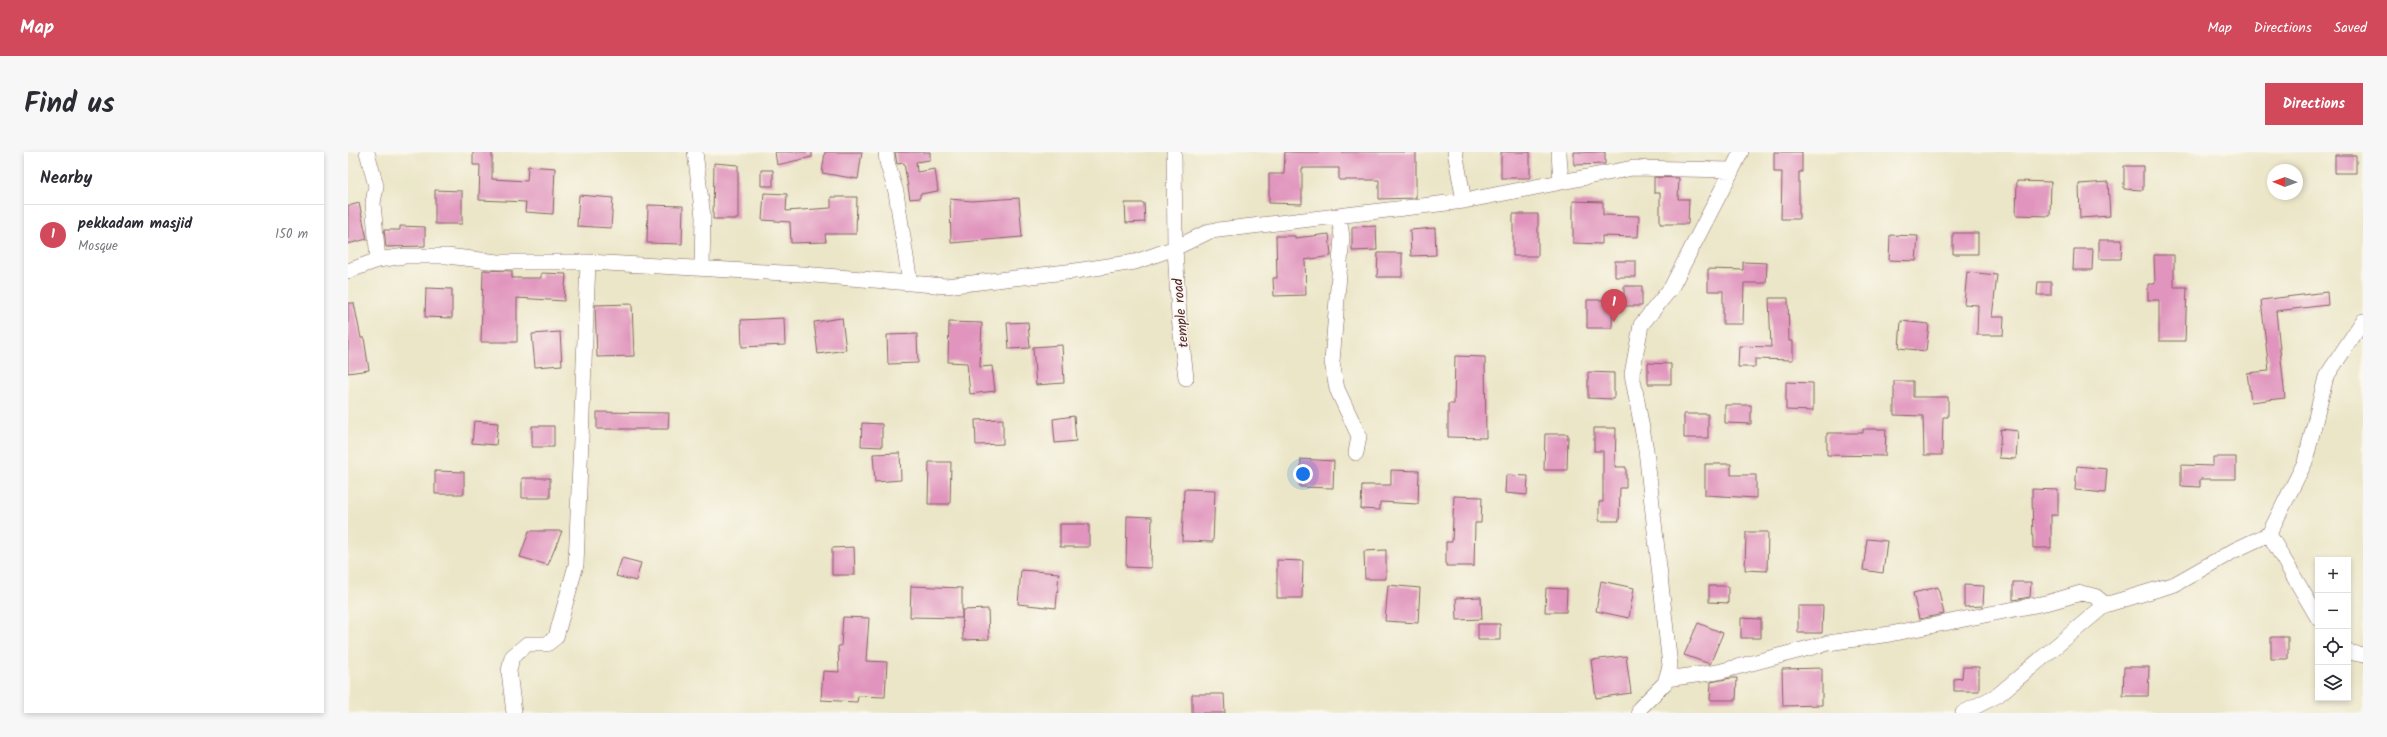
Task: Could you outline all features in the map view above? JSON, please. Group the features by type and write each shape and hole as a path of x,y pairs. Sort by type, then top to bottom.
{"street":[{"path":"367,152 376,186 373,203 378,260"},
{"path":"695,152 703,217 702,268"},
{"path":"886,152 887,162 896,192 910,283"},
{"name":"temple road","path":"1174,152 1179,317 1186,378"},
{"path":"1454,152 1464,201"},
{"path":"1639,713 1640,708 1665,683 1670,666 1670,653 1646,450 1632,374 1641,325 1671,288 1741,152"},
{"path":"1560,154 1561,181"},
{"path":"348,271 378,260 405,256 447,256 498,262 588,262 702,268 946,286 1075,271 1135,262 1176,248 1210,230 1464,201 1633,168 1732,170"},
{"path":"1339,216 1342,237 1332,362 1337,389 1358,436 1356,453"},
{"path":"514,713 509,671 512,657 527,644 547,644 556,638 576,565 588,262"},
{"path":"1963,713 1998,695 2106,604 2175,584 2235,550 2269,534 2306,462 2326,377 2363,321"},
{"path":"2269,534 2315,613"},
{"path":"1666,680 1718,672 1828,643 1890,634 2050,602 2081,593 2095,596 2106,604"},
{"path":"2351,653 2363,655"}],"building":[{"path":"473,152 492,152 492,179 527,181 528,166 555,168 553,214 525,212 526,202 479,200 480,165 473,165"},
{"path":"775,152 812,152 812,157 777,165"},
{"path":"825,152 862,152 858,179 822,173"},
{"path":"895,152 930,152 930,160 916,162 917,172 935,169 938,191 920,194 920,198 910,199 904,163 897,164"},
{"path":"1285,152 1416,152 1416,198 1379,199 1379,180 1339,180 1339,168 1302,168 1302,204 1269,203 1269,174 1284,174"},
{"path":"1501,152 1530,152 1530,178 1501,178"},
{"path":"1574,152 1605,152 1605,164 1574,165"},
{"path":"1774,152 1802,152 1802,172 1799,172 1799,219 1781,219 1782,172 1774,172"},
{"path":"2335,155 2356,155 2356,173 2335,173"},
{"path":"714,163 738,165 738,219 713,219"},
{"path":"2124,166 2143,166 2143,190 2124,189"},
{"path":"761,170 773,170 773,186 761,186"},
{"path":"1654,177 1679,178 1678,199 1689,199 1688,224 1660,224 1660,193 1654,193"},
{"path":"2017,181 2051,182 2050,216 2016,215"},
{"path":"2108,182 2110,216 2080,218 2079,184"},
{"path":"435,190 462,191 462,224 435,224"},
{"path":"764,193 787,194 786,211 831,208 831,197 857,197 856,234 825,234 826,242 791,243 790,222 762,220"},
{"path":"579,195 613,198 611,228 577,226"},
{"path":"1019,198 1022,237 951,243 950,199 972,201"},
{"path":"1573,201 1603,202 1603,215 1639,216 1638,237 1602,236 1602,244 1573,243"},
{"path":"359,203 367,239 348,244 348,206"},
{"path":"1125,203 1144,203 1145,222 1126,223"},
{"path":"648,205 683,206 682,244 647,243"},
{"path":"1513,214 1538,214 1538,256 1513,256"},
{"path":"400,226 425,227 425,246 386,247 384,230 400,230"},
{"path":"1376,226 1377,250 1352,251 1352,227"},
{"path":"1435,228 1436,255 1411,256 1410,230"},
{"path":"1953,233 1978,233 1978,254 1953,254"},
{"path":"1329,234 1331,256 1305,260 1306,295 1274,296 1273,278 1277,278 1276,236 1295,236 1295,238"},
{"path":"1890,235 1918,236 1916,261 1889,260"},
{"path":"2099,240 2122,240 2121,259 2099,259"},
{"path":"2074,249 2093,249 2092,270 2073,270"},
{"path":"1378,253 1402,253 1402,277 1377,277"},
{"path":"2154,255 2174,255 2174,287 2187,287 2185,341 2159,341 2159,300 2148,300 2148,284 2155,284"},
{"path":"1615,261 1636,261 1636,277 1615,277"},
{"path":"1743,262 1767,263 1766,283 1744,283 1743,324 1723,324 1723,291 1708,291 1708,269 1743,270"},
{"path":"483,270 512,271 512,278 541,278 541,273 566,274 564,301 517,298 517,342 481,342"},
{"path":"1967,272 1997,275 1992,317 2004,317 2003,335 1977,335 1978,305 1964,304"},
{"path":"2038,282 2051,282 2051,295 2037,295"},
{"path":"1624,286 1642,286 1642,306 1624,306"},
{"path":"426,288 452,289 452,318 425,317"},
{"path":"2327,292 2328,305 2276,311 2285,398 2251,402 2247,373 2269,371 2261,300"},
{"path":"1769,298 1788,298 1789,341 1793,341 1793,360 1755,359 1755,367 1738,367 1739,346 1771,347"},
{"path":"1587,300 1613,300 1612,328 1587,328"},
{"path":"348,303 354,303 361,338 364,338 369,370 348,373"},
{"path":"632,304 634,356 597,357 595,305"},
{"path":"784,318 785,345 742,347 741,320"},
{"path":"842,318 846,350 818,354 814,322"},
{"path":"1901,321 1929,324 1926,351 1899,348"},
{"path":"949,322 982,323 980,367 992,366 995,391 970,394 967,363 948,362"},
{"path":"1028,322 1030,348 1009,349 1007,323"},
{"path":"560,332 562,365 535,367 532,334"},
{"path":"917,334 918,363 888,364 887,335"},
{"path":"1062,345 1064,383 1036,385 1033,347"},
{"path":"1455,356 1485,357 1486,438 1448,437 1448,404 1454,404"},
{"path":"1648,363 1671,364 1671,384 1648,384"},
{"path":"1588,372 1614,373 1614,399 1588,398"},
{"path":"1894,381 1913,381 1913,397 1948,397 1948,417 1943,417 1942,455 1924,455 1923,416 1894,415"},
{"path":"1786,382 1813,383 1813,411 1786,410"},
{"path":"1725,405 1751,405 1751,424 1725,423"},
{"path":"597,412 669,413 668,429 597,429"},
{"path":"1684,414 1708,414 1708,438 1684,438"},
{"path":"1074,416 1076,441 1055,443 1053,419"},
{"path":"1003,419 1003,444 976,445 975,420"},
{"path":"474,421 498,423 496,445 472,443"},
{"path":"862,423 882,424 882,447 861,446"},
{"path":"532,426 554,426 554,447 532,447"},
{"path":"1594,428 1616,428 1615,467 1626,467 1626,488 1620,488 1619,521 1599,521 1599,502 1603,502 1603,451 1594,451"},
{"path":"1863,429 1886,429 1885,456 1827,455 1827,433 1863,433"},
{"path":"2001,429 2018,431 2016,459 1999,458"},
{"path":"1545,434 1568,434 1567,470 1544,470"},
{"path":"900,453 901,480 875,482 873,454"},
{"path":"2213,457 2236,457 2236,479 2200,479 2200,487 2181,486 2181,465 2213,466"},
{"path":"1301,459 1334,461 1333,488 1300,487"},
{"path":"929,462 951,462 950,504 928,504"},
{"path":"1705,464 1731,464 1731,475 1756,475 1756,498 1705,495"},
{"path":"2077,466 2107,469 2105,493 2075,490"},
{"path":"1391,470 1419,471 1418,504 1380,502 1380,510 1361,509 1362,485 1391,485"},
{"path":"435,471 464,472 464,494 435,494"},
{"path":"1506,475 1528,476 1527,495 1505,493"},
{"path":"522,478 550,478 550,498 522,498"},
{"path":"1184,489 1215,490 1213,542 1182,541"},
{"path":"2032,489 2058,490 2058,515 2051,515 2051,548 2033,548"},
{"path":"1454,496 1482,497 1481,523 1475,523 1474,566 1446,566 1446,542 1452,542"},
{"path":"1127,516 1152,517 1151,568 1126,567"},
{"path":"1060,524 1089,524 1089,547 1060,547"},
{"path":"529,531 562,531 548,565 520,557"},
{"path":"1746,532 1768,532 1767,571 1745,570"},
{"path":"1867,539 1887,541 1883,573 1863,570"},
{"path":"854,547 855,575 832,575 832,548"},
{"path":"1386,550 1386,579 1365,579 1364,551"},
{"path":"622,558 641,563 636,581 616,576"},
{"path":"1277,560 1303,561 1302,598 1277,598"},
{"path":"1021,570 1059,573 1056,608 1018,604"},
{"path":"1601,581 1634,588 1629,618 1596,611"},
{"path":"2013,582 2031,582 2030,597 2013,600"},
{"path":"1388,585 1420,588 1418,623 1385,621"},
{"path":"1964,585 1984,586 1983,606 1964,607"},
{"path":"911,586 962,588 962,618 910,617"},
{"path":"1709,586 1728,586 1728,603 1709,602"},
{"path":"1938,587 1944,614 1919,619 1913,593"},
{"path":"1546,588 1567,589 1566,612 1545,612"},
{"path":"1481,597 1482,619 1457,620 1456,598"},
{"path":"1798,606 1823,606 1822,633 1798,633"},
{"path":"988,609 989,639 963,640 962,610"},
{"path":"843,617 869,618 866,661 887,662 885,697 858,696 857,702 821,700 823,671 839,672 838,646 841,646"},
{"path":"1741,618 1761,619 1761,638 1741,638"},
{"path":"1698,623 1723,633 1710,664 1684,655"},
{"path":"1478,624 1500,624 1500,640 1478,640"},
{"path":"2271,637 2288,637 2288,659 2271,659"},
{"path":"1626,656 1631,693 1596,698 1591,660"},
{"path":"1963,667 1979,667 1979,691 1954,691 1954,679 1962,678"},
{"path":"2124,667 2149,667 2148,696 2123,696"},
{"path":"1822,668 1822,705 1783,706 1782,669"},
{"path":"1737,678 1736,700 1710,700 1711,682"},
{"path":"1192,694 1224,694 1225,713 1192,713"}],"place":[{"name":"pekkadam masjid","path":"1614,322"}]}
